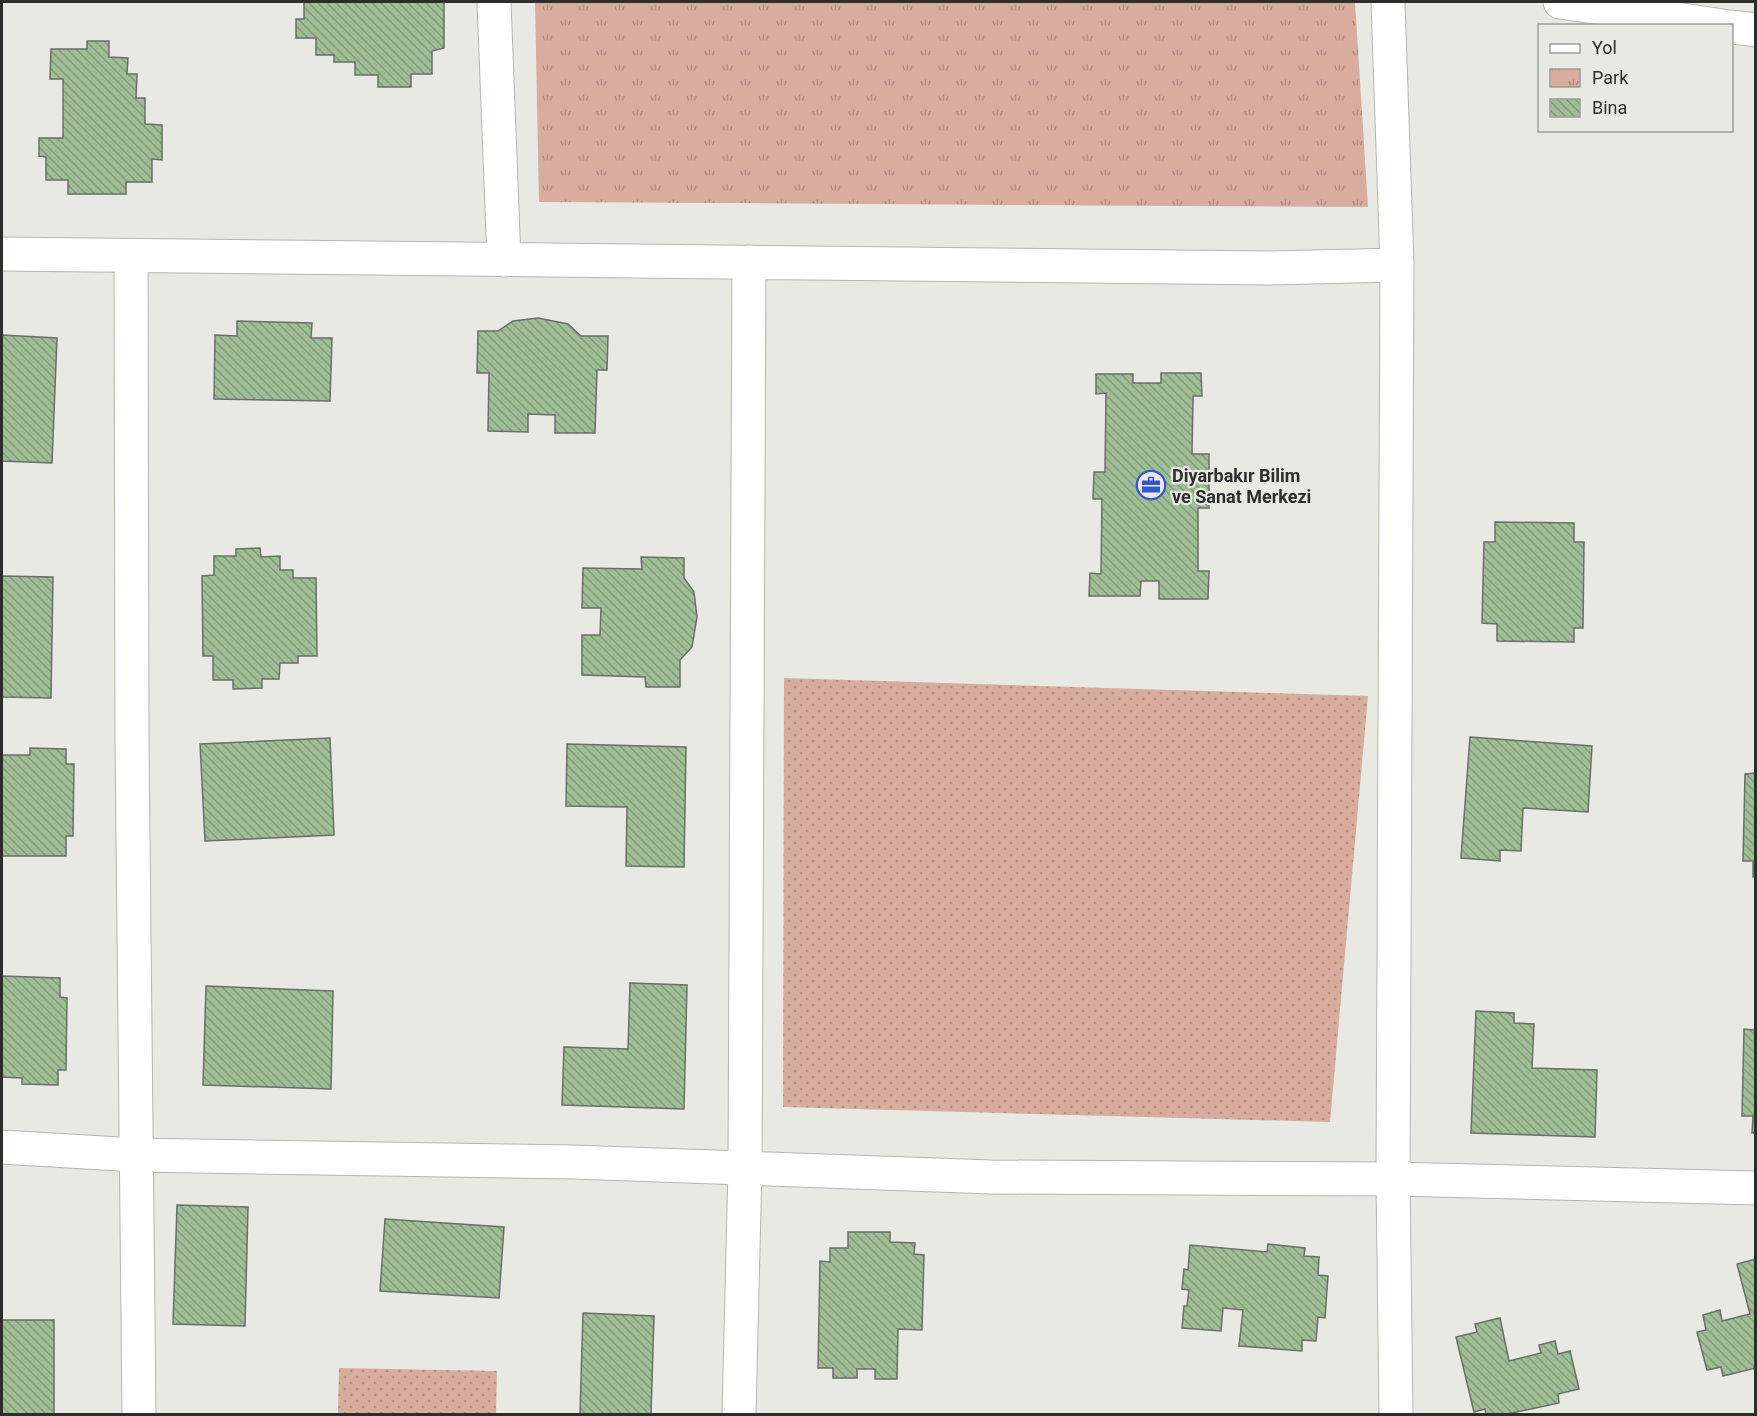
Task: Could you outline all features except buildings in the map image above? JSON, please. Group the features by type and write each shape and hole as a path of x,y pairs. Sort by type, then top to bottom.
{"street":[{"path":"495,2 504,260"},
{"path":"1388,2 1397,265 1393,1179 1396,1414"},
{"path":"1560,2 1709,24"},
{"path":"1733,27 1755,30"},
{"path":"2,254 1269,268 1397,265"},
{"path":"131,256 132,741 139,1414"},
{"path":"739,1414 745,1168 749,262"},
{"path":"2,1147 136,1155 573,1162 992,1177 1393,1179 1755,1188"}],"green space":[{"path":"535,2 1355,2 1368,207 539,202"},
{"path":"784,678 1368,696 1330,1122 783,1107"},
{"path":"339,1368 497,1371 496,1414 338,1414"}],"place":[{"name":"Diyarbakır Bilim ve Sanat Merkezi","path":"1151,485"}]}
